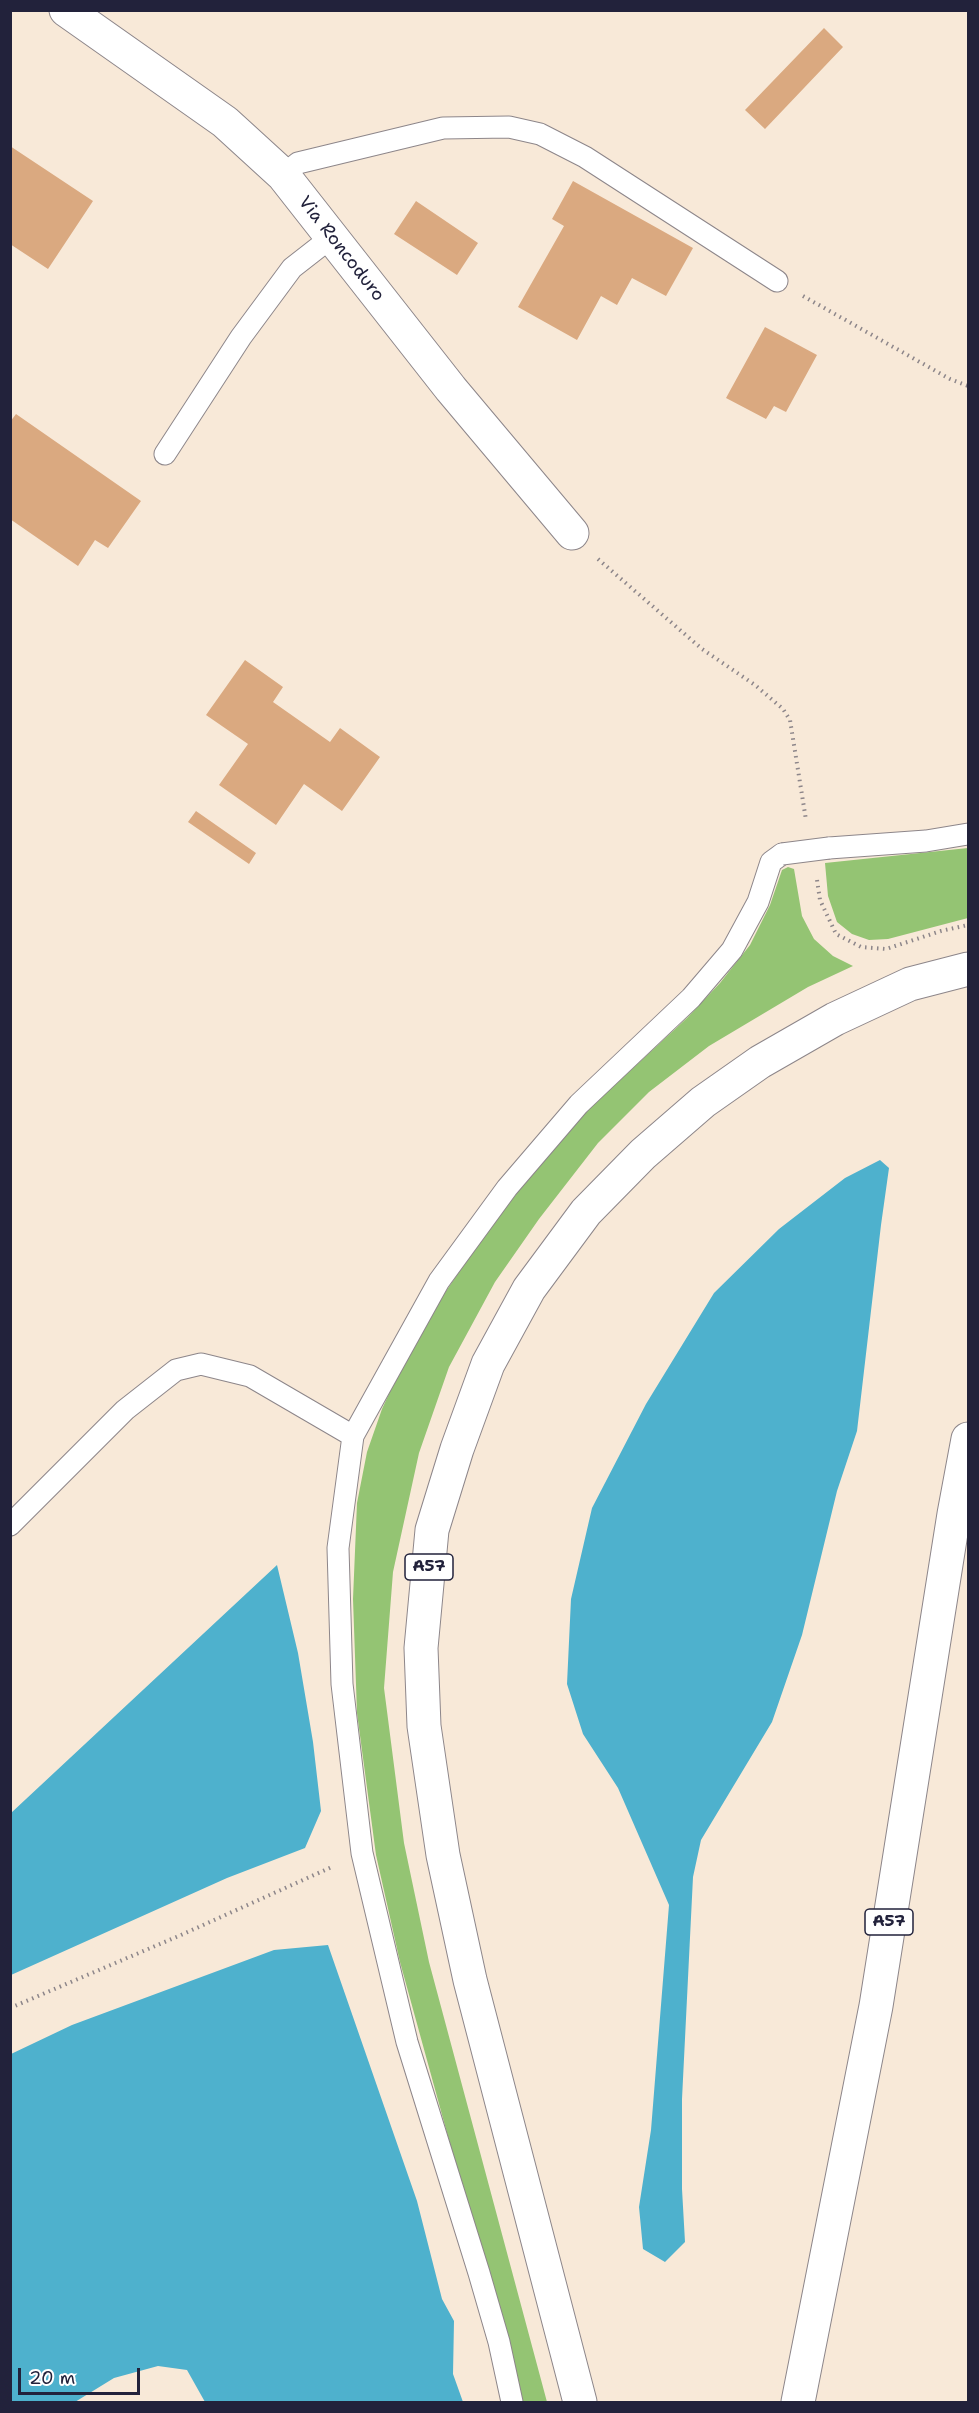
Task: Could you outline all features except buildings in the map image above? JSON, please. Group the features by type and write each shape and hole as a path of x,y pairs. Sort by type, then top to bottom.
{"main road":[{"name":"Via Roncoduro","path":"66,10 225,122 283,175 451,389 572,533"},
{"name":"A57","path":"580,2403 470,1980 443,1855 424,1726 421,1659 432,1530 457,1449 488,1364 529,1289 586,1212 643,1154 703,1102 760,1062 835,1018 910,984 969,969"},
{"name":"A57","path":"798,2403 876,2006 952,1525 969,1439"}],"lane":[{"path":"283,175 298,163 443,128 509,127 540,134 585,157 777,281"},
{"path":"165,454 241,336 292,268 333,237"},
{"path":"512,2403 496,2332 407,2042 363,1857 341,1673 338,1548 353,1436 439,1281 507,1188 579,1104 691,998 732,950 758,902 771,862 782,854 926,841 969,834"},
{"path":"10,1525 125,1410 176,1370 201,1364 250,1376 353,1436"}],"path":[{"path":"777,281 951,379 969,386"},
{"path":"572,533 702,649 755,685 783,709 790,720 807,824"},
{"path":"816,878 820,900 836,934 861,947 886,949 941,931 969,925"},
{"path":"10,2008 180,1935 329,1867 363,1857"}],"green space":[{"path":"968,848 968,918 888,939 869,940 852,934 837,922 828,896 825,863"},
{"path":"788,867 794,869 802,916 814,939 833,956 853,966 808,987 709,1046 649,1092 598,1143 539,1219 495,1282 449,1367 419,1453 393,1572 384,1688 404,1843 429,1962 547,2402 521,2402 400,1962 376,1855 357,1713 353,1599 357,1503 367,1452 382,1409 403,1363 429,1316 474,1250 565,1135 592,1106 687,1018 720,983 750,945 770,905 782,870"}],"water":[{"path":"880,1160 889,1168 857,1431 837,1491 802,1635 772,1722 701,1840 693,1877 682,2099 682,2189 685,2242 665,2262 643,2249 639,2207 651,2130 669,1905 618,1788 583,1734 567,1684 571,1599 592,1508 646,1404 714,1293 779,1229 845,1178"},
{"path":"277,1565 298,1653 313,1742 321,1811 305,1848 227,1878 11,1975 11,1813"},
{"path":"328,1945 417,2201 442,2299 454,2321 453,2374 463,2402 205,2402 187,2370 158,2366 114,2378 75,2402 11,2402 11,2054 72,2025 274,1950"}]}
